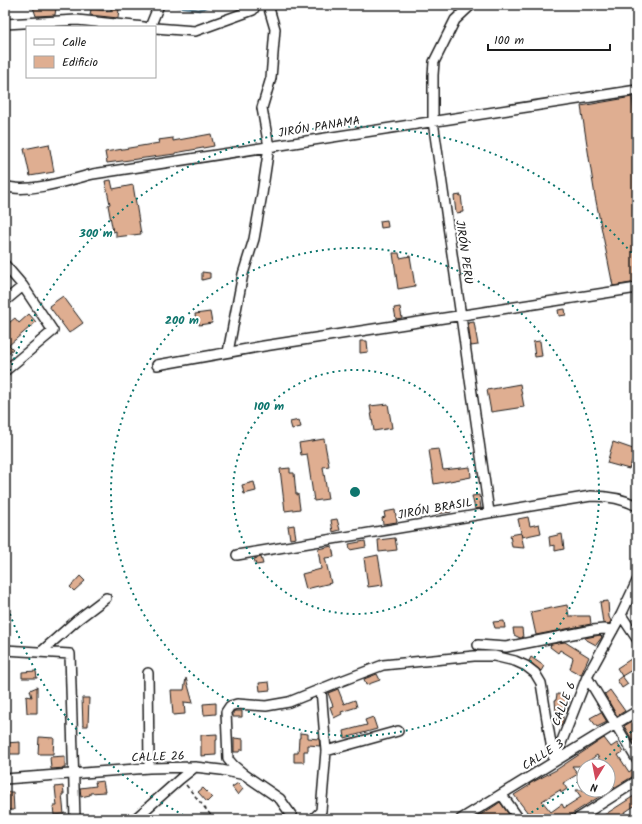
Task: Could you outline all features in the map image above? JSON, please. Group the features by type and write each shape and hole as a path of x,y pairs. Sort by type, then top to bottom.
{"street":[{"path":"156,28 195,31 252,10 256,5"},
{"path":"228,352 243,274 254,239 269,147 262,108 271,78 275,29 268,5"},
{"name":"JIRÓN PERU","path":"471,5 455,20 434,62 433,121 489,512"},
{"path":"150,26 159,6"},
{"path":"5,24 77,20 134,26"},
{"name":"JIRÓN PANAMA","path":"5,186 31,188 64,182 93,174 637,90"},
{"path":"5,265 23,286 53,331 5,371"},
{"path":"5,301 23,286"},
{"path":"157,365 264,346 637,288"},
{"name":"JIRÓN BRASIL","path":"237,555 591,496 609,496 630,502 637,506"},
{"name":"CALLE 6","path":"554,762 587,677 621,615 633,598 637,581"},
{"path":"41,652 77,620 106,598"},
{"path":"621,615 637,639"},
{"path":"478,645 506,647 593,630 613,630"},
{"path":"506,647 509,660"},
{"path":"5,650 70,654 75,819"},
{"path":"245,775 232,765 228,759 226,712 230,706 237,704 266,706 289,702 383,665 474,656 494,656 509,660 526,666 535,673 541,683 554,762"},
{"path":"148,673 149,768"},
{"path":"587,677 637,760"},
{"path":"313,819 321,811 326,751 321,689"},
{"name":"CALLE 3","path":"461,819 637,711"},
{"path":"326,751 398,731"},
{"path":"135,819 195,767"},
{"name":"CALLE 26","path":"5,779 149,768 195,767 221,770 245,775 280,799 293,819"},
{"path":"577,819 637,781"},
{"path":"502,795 519,819"}],"path":[{"path":"180,779 214,819"}],"building":[{"path":"33,7 56,8 55,15 36,16"},
{"path":"111,8 119,9 118,18 90,15 91,9 111,11"},
{"path":"632,97 637,134 637,282 613,286 595,196 581,106"},
{"path":"211,134 214,146 175,154 107,163 105,152 159,143 158,140 173,138 173,141"},
{"path":"49,144 54,172 30,176 24,149"},
{"path":"111,180 113,189 133,185 141,234 116,237 116,231 113,232 108,205 110,204 105,181"},
{"path":"461,195 463,212 456,213 454,196"},
{"path":"387,220 388,227 381,228 380,221"},
{"path":"393,253 399,253 400,258 410,256 415,286 398,289"},
{"path":"202,272 210,273 210,278 202,280"},
{"path":"63,296 83,323 69,333 49,306"},
{"path":"400,307 402,318 396,319 394,308"},
{"path":"565,309 566,315 559,316 558,310"},
{"path":"210,312 212,323 199,325 199,322 196,322 195,314"},
{"path":"29,314 36,322 9,345 13,349 5,356 5,326 15,318 19,323"},
{"path":"474,322 478,345 471,346 468,323"},
{"path":"360,341 367,341 368,352 360,353"},
{"path":"540,341 542,356 535,357 533,342"},
{"path":"520,384 524,407 491,412 487,390"},
{"path":"388,404 392,428 374,431 370,406"},
{"path":"299,420 301,427 292,429 290,422"},
{"path":"324,439 329,466 323,467 328,499 314,501 307,454 301,455 299,443"},
{"path":"613,442 636,450 629,469 607,463"},
{"path":"439,449 443,470 470,467 471,477 434,484 429,450"},
{"path":"290,468 290,473 294,473 296,494 298,494 300,509 285,511 280,469"},
{"path":"254,482 256,491 244,494 242,485"},
{"path":"479,495 481,508 475,509 472,496"},
{"path":"450,503 451,512 436,514 435,504"},
{"path":"395,510 397,522 383,524 382,518 385,517 384,512"},
{"path":"528,517 530,526 539,524 541,533 522,537 518,519"},
{"path":"337,519 340,530 333,532 331,520"},
{"path":"294,525 296,538 290,539 288,526"},
{"path":"521,533 524,548 512,547 510,535"},
{"path":"562,534 564,549 555,551 555,545 550,546 549,537"},
{"path":"395,538 397,550 379,552 378,540"},
{"path":"365,541 366,547 350,550 349,544"},
{"path":"332,546 334,557 325,558 331,583 306,589 302,574 321,569 318,549"},
{"path":"378,555 383,585 368,587 364,558"},
{"path":"261,557 263,564 256,565 254,559"},
{"path":"80,576 85,581 74,591 70,587"},
{"path":"608,601 609,617 611,621 609,624 603,623 600,602"},
{"path":"567,605 569,616 590,616 591,624 536,635 531,612"},
{"path":"504,621 505,628 495,628 493,622"},
{"path":"513,628 522,628 523,638 514,635"},
{"path":"600,635 602,637 596,645 585,639 585,638"},
{"path":"565,642 589,657 581,675 570,669 573,658 560,650 558,653 550,647 551,644"},
{"path":"637,655 637,667 622,676 617,668"},
{"path":"531,657 544,666 541,671 529,661"},
{"path":"36,671 37,678 22,678 22,672"},
{"path":"377,674 380,680 366,685 364,679"},
{"path":"622,676 628,684 622,688 617,680"},
{"path":"186,678 193,703 184,702 185,714 173,715 171,690 184,690"},
{"path":"269,682 270,690 260,691 259,683"},
{"path":"37,687 37,713 27,713 26,696 32,697 30,690"},
{"path":"338,689 344,704 355,700 357,707 341,712 342,714 334,718 330,707 333,706 328,693"},
{"path":"610,690 625,711 617,716 604,693 605,694"},
{"path":"557,694 570,695 567,712 563,711 563,721 561,726 557,725 555,700"},
{"path":"82,698 89,698 88,726 83,726"},
{"path":"216,703 216,714 204,715 203,704"},
{"path":"242,711 242,717 233,717 233,712"},
{"path":"601,712 607,722 597,727 590,718"},
{"path":"373,717 377,729 345,738 344,731 367,725 365,720"},
{"path":"634,720 637,723 637,748 624,726"},
{"path":"300,733 308,734 308,738 319,739 320,746 308,745 308,751 304,751 304,762 294,762 294,753 298,753"},
{"path":"217,734 216,755 201,756 201,735"},
{"path":"39,737 54,738 53,754 38,754"},
{"path":"234,738 243,739 243,750 234,752"},
{"path":"604,738 611,747 617,743 623,752 618,755 629,772 637,766 637,774 616,787 616,758 599,758 597,755 593,758 576,758 576,766 572,766 576,771 576,775 563,783 567,789 561,793 560,790 542,801 551,812 562,804 564,808 579,798 597,798 564,819 537,819 531,812 528,813 514,795 530,785 529,784 556,770"},
{"path":"20,742 20,754 5,754 5,743"},
{"path":"65,756 65,768 51,769 50,757"},
{"path":"103,781 105,792 90,793 90,795 81,797 80,788 96,786 95,782"},
{"path":"238,783 243,789 238,795 232,787"},
{"path":"63,786 64,794 62,794 64,814 54,815 53,806 57,806 55,787"},
{"path":"203,788 212,797 207,802 198,792"},
{"path":"5,792 13,792 14,810 5,810"},
{"path":"637,794 637,804 615,819 598,819"},
{"path":"500,802 512,819 474,819 496,805"}],"waterway":[{"path":"172,5 199,10 212,5"}]}
